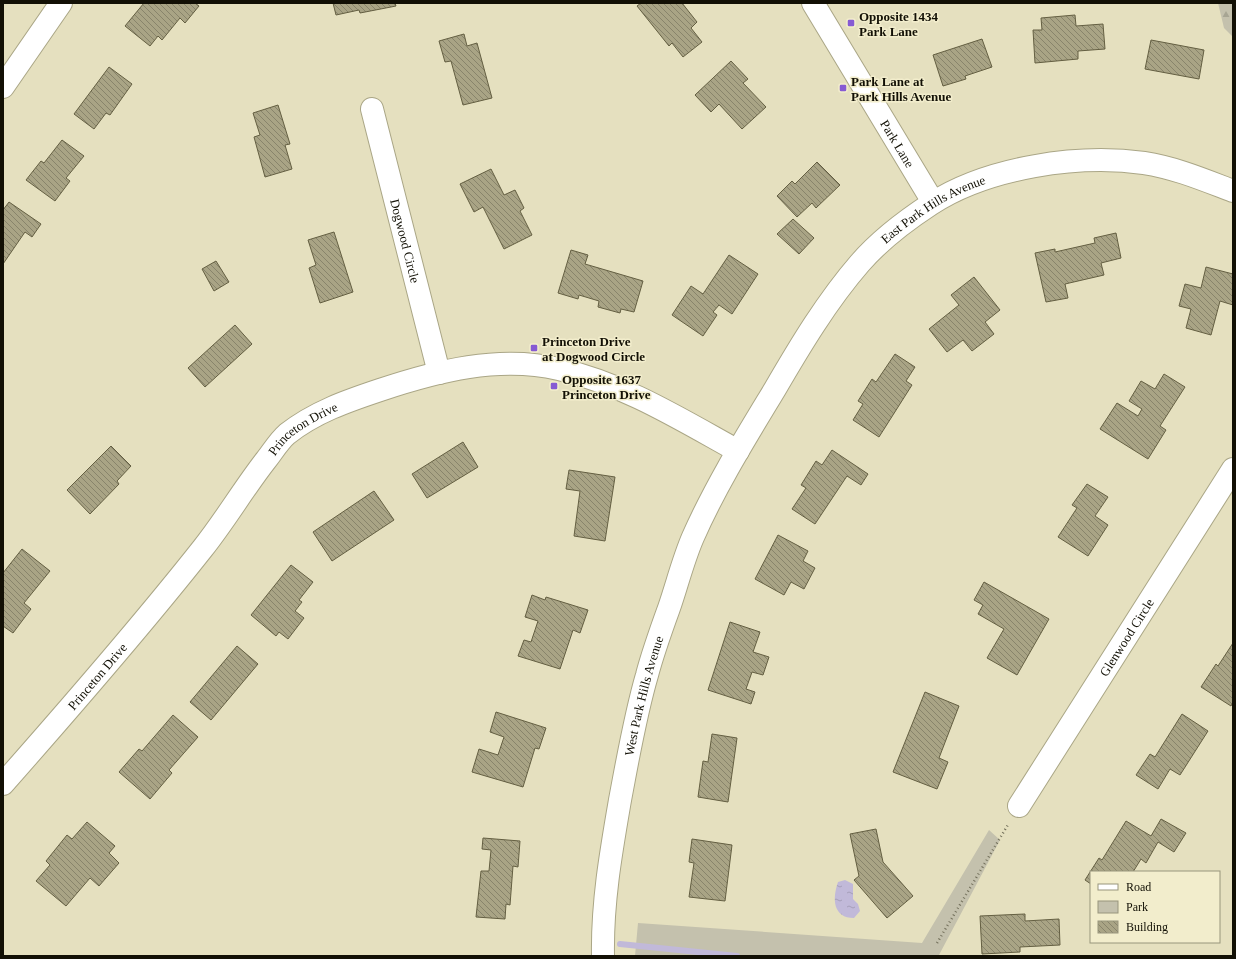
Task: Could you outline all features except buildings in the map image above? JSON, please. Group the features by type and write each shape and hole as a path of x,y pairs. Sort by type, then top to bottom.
{"street":[{"path":"3,87 61,3"},
{"name":"Park Lane","path":"814,3 934,202"},
{"name":"Dogwood Circle","path":"372,109 439,373"},
{"name":"East Park Hills Avenue","path":"738,451 788,366 832,299 861,262 895,229 934,202 977,181 1006,172 1036,165 1082,161 1144,163 1188,173 1233,191"},
{"name":"Princeton Drive","path":"3,784 108,666 205,546 262,464 285,436 310,418 341,403 409,380 474,365 528,364 558,368 601,381 644,399 738,451"},
{"name":"West Park Hills Avenue","path":"603,956 602,928 610,859 635,720 647,673 692,539 714,493 738,451"},
{"name":"Glenwood Circle","path":"1020,806 1233,469"}],"path":[{"path":"937,943 1020,806"}],"green space":[{"path":"1218,3 1233,3 1233,37 1224,28"},
{"path":"989,830 1000,840 939,955 941,956 635,956 638,923 922,943"}],"water":[{"path":"845,880 853,884 853,899 858,904 860,911 854,918 842,915 836,906 835,895 838,882"}],"waterway":[{"path":"620,944 737,956"}],"place":[{"name":"Opposite 1434 Park Lane","path":"851,23"},
{"name":"Park Lane at Park Hills Avenue","path":"843,88"},
{"name":"Princeton Drive at Dogwood Circle","path":"534,348"},
{"name":"Opposite 1637 Princeton Drive","path":"554,386"}]}
